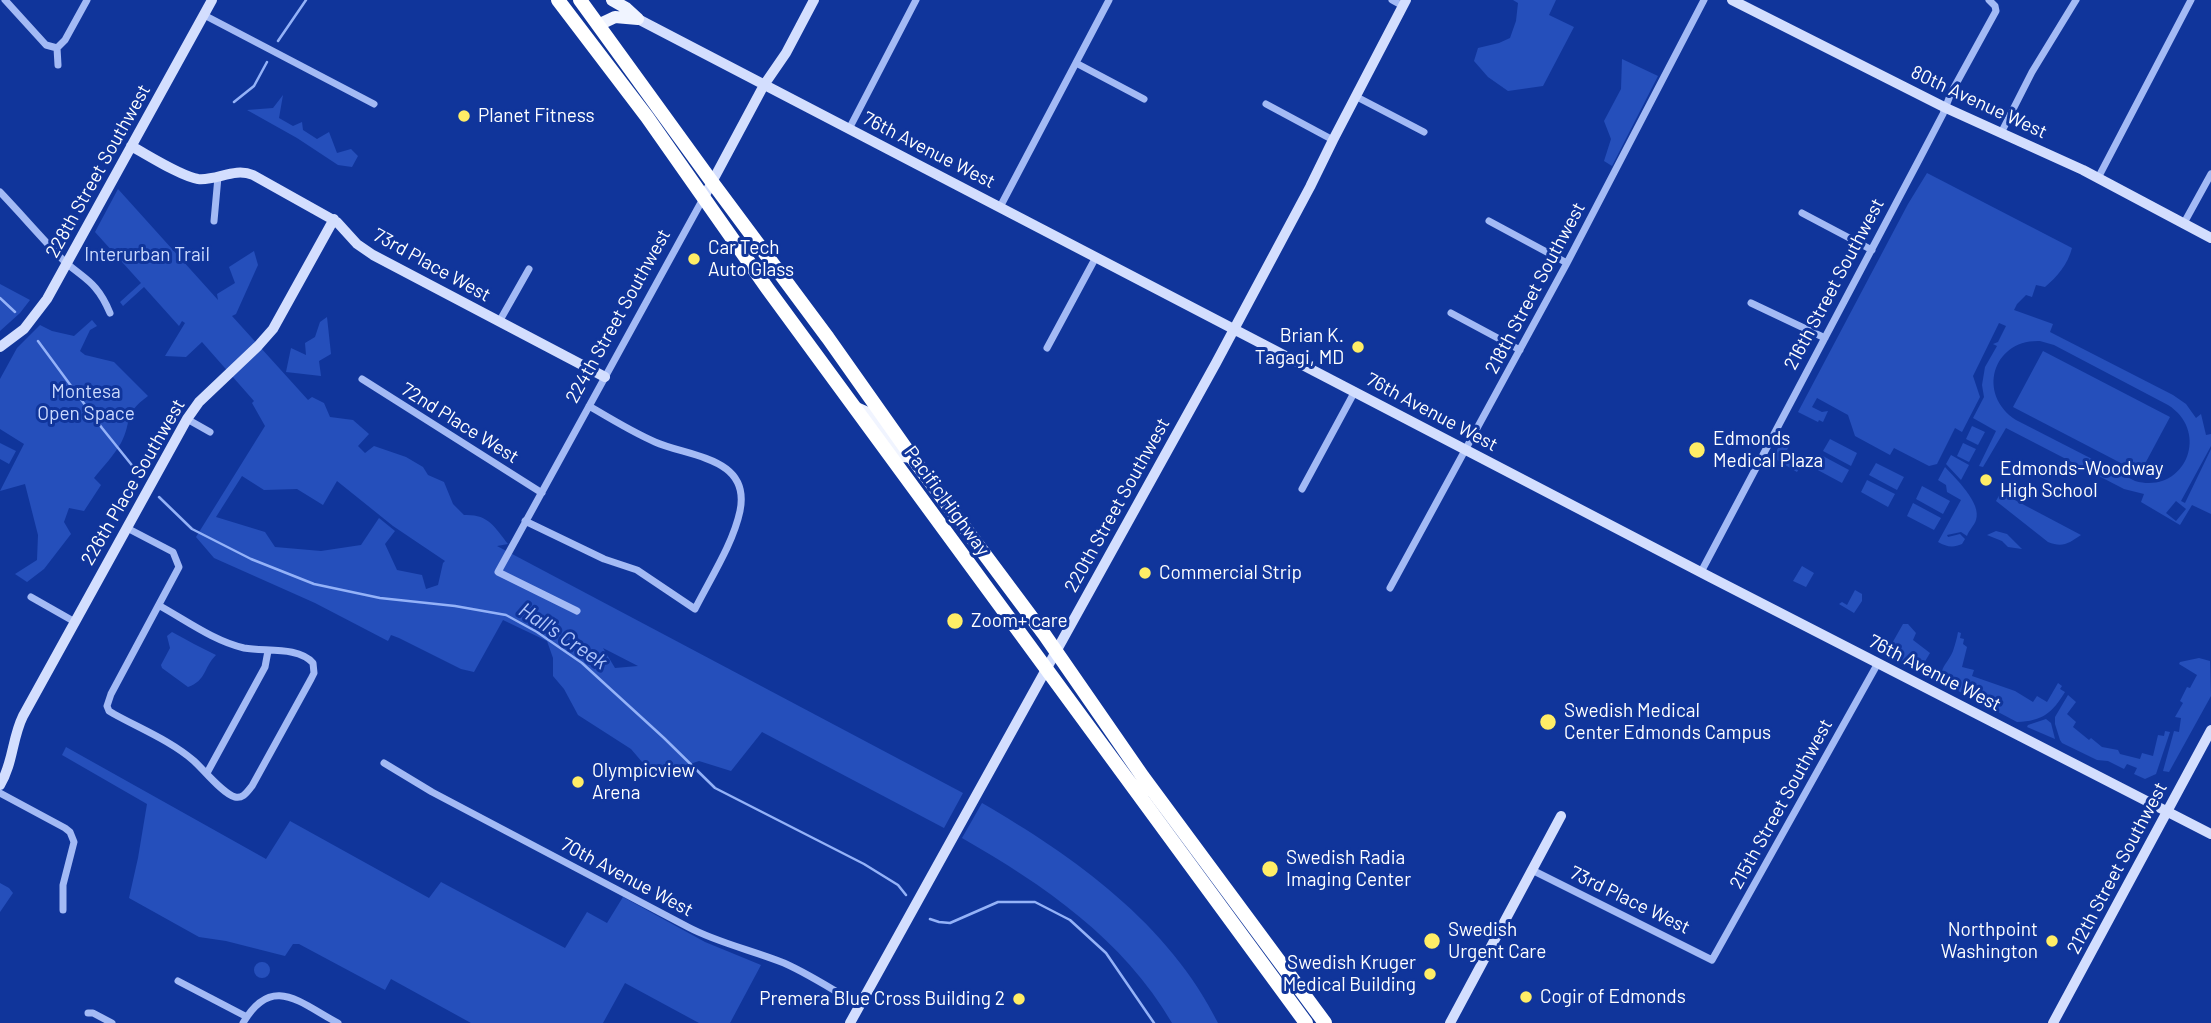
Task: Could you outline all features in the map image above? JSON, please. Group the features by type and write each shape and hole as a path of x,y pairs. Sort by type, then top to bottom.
{"highway":[{"name":"Pacific Highway","path":"558,0 633,97 767,288 1306,1023"},
{"name":"Pacific Highway","path":"585,1 598,25 712,183 828,338 1056,652 1143,777 1325,1023"}],"main road":[{"path":"612,0 638,19"},
{"path":"598,25 615,17 638,19"},
{"path":"854,407 870,414 903,456 912,457"}],"street":[{"path":"5,0 46,45 57,48"},
{"path":"58,65 57,48 65,40 87,0"},
{"name":"228th Street Southwest","path":"0,347 24,329 40,310 212,0"},
{"name":"224th Street Southwest","path":"577,611 498,572 764,85 786,53 814,0"},
{"path":"849,129 916,0"},
{"path":"1000,207 1109,0"},
{"name":"218th Street Southwest","path":"1390,588 1567,263 1704,0"},
{"name":"80th Avenue West","path":"1732,0 1945,108 2098,178 2211,238"},
{"name":"216th Street Southwest","path":"1702,572 1996,11 1989,0"},
{"path":"2001,133 2032,72 2076,0"},
{"path":"2098,178 2192,0"},
{"name":"220th Street Southwest","path":"850,1023 1235,328 1314,180 1401,2"},
{"path":"204,15 374,104"},
{"name":"76th Avenue West","path":"638,19 2211,834"},
{"path":"1076,63 1144,99"},
{"path":"1355,96 1424,132"},
{"path":"758,98 787,97"},
{"path":"1266,104 1333,140"},
{"name":"73rd Place West","path":"131,146 189,177 201,179 234,172 248,173 334,219 367,252 605,377"},
{"path":"2184,223 2211,174"},
{"path":"214,221 218,177"},
{"path":"0,192 67,264 89,279 104,297 110,313"},
{"path":"1802,213 1872,250"},
{"name":"226th Place Southwest","path":"0,785 6,774 18,727 187,419 199,401 258,346 273,328 334,219"},
{"path":"1489,221 1567,263"},
{"path":"1047,348 1096,257"},
{"path":"499,322 529,269"},
{"path":"1751,303 1825,338"},
{"path":"1451,313 1520,350"},
{"name":"72nd Place West","path":"362,379 542,493"},
{"path":"1302,489 1355,390"},
{"path":"525,521 604,559 638,570 695,609 731,537 740,511 741,491 733,475 704,456 665,447 644,438 589,406"},
{"path":"187,419 210,432"},
{"path":"127,528 173,552 179,567 111,694 107,706 109,711 175,747 231,795 245,795 311,679 313,663 306,657 283,651 268,651 229,643 160,606"},
{"path":"32,597 75,622"},
{"path":"207,773 265,667 268,651"},
{"name":"215th Street Southwest","path":"1712,960 1878,663"},
{"name":"212th Street Southwest","path":"2053,1023 2211,730"},
{"name":"70th Avenue West","path":"384,764 703,935 782,963 814,978 860,1006"},
{"path":"0,793 65,828 73,837 74,848 63,885 63,910"},
{"path":"1450,1023 1561,816"},
{"name":"73rd Place West","path":"1532,870 1712,960"},
{"path":"178,981 245,1020 256,1004 265,997 287,995 338,1023"},
{"path":"88,1013 113,1023"}],"green space":[{"path":"1513,0 1556,0 1549,15 1574,27 1543,86 1508,91 1488,77 1474,61 1478,48 1510,38 1518,3"},
{"path":"1622,59 1658,76 1612,166 1604,161 1611,139 1604,121 1621,89"},
{"path":"283,95 279,118 293,126 302,122 303,130 317,139 329,132 337,153 351,149 358,156 352,167 338,165 247,110 273,108"},
{"path":"1927,173 2072,248 2065,265 2054,279 2045,287 2036,285 2032,297 2026,295 2014,310 2053,324 2050,332 2173,395 2186,404 2196,418 2201,414 2206,435 2211,434 2211,446 2181,501 2185,503 2211,449 2211,514 2192,505 2180,525 2141,502 2144,494 2124,489 2006,428 1983,467 1979,466 1996,431 1973,418 1984,397 1982,385 1985,367 1997,346 1993,344 1998,342 2006,326 1999,323 1973,376 1980,397 1962,432 1955,428 1937,464 1929,466 1894,448 1890,455 1855,436 1848,415 1817,398 1812,407 1822,412 1828,411 1823,422 1798,412","holes":["2040,341 2054,345 2168,405 2181,417 2188,430 2190,445 2179,470 2167,479 2153,483 2135,481 2016,420 2004,409 1996,396 1994,383 1995,370 2001,358 2024,343","2176,501 2186,509 2176,521 2166,513"]},
{"name":"Interurban Trail","path":"118,189 218,300 217,294 235,283 229,267 254,251 258,265 236,314 232,316 308,400 312,397 324,403 330,417 353,420 369,434 358,446 365,453 374,446 406,457 423,467 428,475 444,482 453,504 464,515 485,519 494,527 508,544 497,546 963,793 944,828 762,732 731,771 699,761 654,776 631,749 578,715 564,689 553,676 553,658 547,641 503,620 474,672 461,669 399,638 391,635 388,641 315,603 214,558 196,537 265,426 252,403 254,401 202,342 186,357 165,356 185,323 182,321 179,326 144,287 123,306 120,302 141,283 95,232","holes":["242,476 264,490 297,489 323,505 337,481 393,526 445,561 438,585 426,589 422,575 397,570 385,544 395,531 379,518 361,545 321,551 275,547 265,532 216,517","603,648 638,666 615,668"]},
{"path":"0,284 30,300 0,331"},
{"path":"327,317 331,354 319,361 321,376 286,372 291,348 306,355 305,343 315,337 320,322"},
{"name":"Montesa Open Space","path":"92,320 97,326 90,330 80,351 85,355 114,362 148,396 134,408 121,443 94,478 101,485 84,511 69,508 64,522 71,534 44,569 27,582 15,574 37,560 38,535 25,484 0,491 24,444 0,429 0,379 17,348 40,325 74,336"},
{"path":"2043,351 2170,417 2140,473 2013,407"},
{"path":"1972,426 1985,432 1978,445 1966,439"},
{"path":"1830,439 1857,453 1851,466 1823,451"},
{"path":"1782,440 1790,444 1784,456 1801,465 1797,472 1777,460 1777,450"},
{"path":"0,443 16,451 9,464 0,459"},
{"path":"1963,443 1976,449 1969,462 1957,456"},
{"path":"1821,455 1849,470 1842,483 1814,468"},
{"path":"1951,455 1969,465 1961,480 1946,464"},
{"path":"1876,463 1904,477 1897,490 1869,475"},
{"path":"1945,467 1966,491 1977,513 1967,536 1961,532 1947,535 1960,534 1965,539 1962,544 1953,546 1938,542 1961,500 1947,492 1946,485 1938,480"},
{"path":"1867,480 1895,494 1888,507 1861,492"},
{"path":"1922,486 1950,501 1943,514 1916,499"},
{"path":"2001,492 2081,535 2066,544 2048,542 1996,501"},
{"path":"1913,503 1941,518 1934,530 1907,516"},
{"path":"1996,531 2007,534 2022,549 2008,547 2002,541 1987,535"},
{"path":"1802,566 1814,573 1806,587 1793,581"},
{"path":"1855,590 1862,594 1862,601 1854,613 1839,604 1842,602 1847,605"},
{"path":"1903,624 1908,624 1916,633 1913,640 1930,653 1918,667 1907,665 1886,654"},
{"path":"172,632 216,655 199,681 188,687 161,665 170,648 167,636"},
{"path":"1958,632 1967,647 1962,667 1974,670 1972,676 2015,691 2033,702 2037,696 2047,702 2058,683 2062,686 2060,689 2065,692 2056,705 2040,718 2017,722 1945,684 1942,670 1953,651"},
{"path":"2199,658 2210,661 2211,696 2169,772 2163,771 2174,731 2179,732 2181,718 2175,717 2183,703 2180,701 2197,675 2179,664"},
{"path":"2068,695 2076,702 2067,714 2076,722 2073,727 2089,740 2091,738 2102,747 2118,750 2120,754 2140,759 2142,753 2153,756 2158,735 2164,736 2165,731 2170,732 2156,774 2145,779 2134,774 2137,768 2127,764 2124,769 2108,761 2097,760 2062,743 2055,717"},
{"path":"2046,719 2051,723 2055,739 2027,727"},
{"path":"66,747 266,859 290,821 429,898 441,882 565,948 587,912 607,923 623,897 705,942 761,965 730,1023 699,1023 625,983 603,1023 471,1023 391,979 385,990 299,944 293,944 285,956 199,937 129,898 147,804 62,755"},
{"path":"982,803 1051,846 1116,896 1174,954 1198,987 1218,1023 1172,1023 1130,965 1106,940 1052,895 962,838"},
{"path":"0,883 13,893 0,912"},
{"path":"262,962 268,964 268,976 262,978 256,976 254,970 256,964"}],"waterway":[{"path":"278,41 306,0"},
{"path":"234,102 254,86 267,62"},
{"name":"Hall's Creek","path":"0,298 15,312"},
{"name":"Hall's Creek","path":"38,341 139,474"},
{"name":"Hall's Creek","path":"159,497 192,529 251,559 314,584 380,598 455,606 506,615 537,632 582,663 715,788 864,864 898,885 906,895"},
{"name":"Hall's Creek","path":"930,919 950,923 998,902 1035,902 1070,920 1106,953 1154,1023"}],"place":[{"name":"Planet Fitness","path":"464,116"},
{"name":"Car Tech Auto Glass","path":"694,259"},
{"name":"Brian K. Tagagi, MD","path":"1358,347"},
{"name":"Edmonds Medical Plaza","path":"1697,450"},
{"name":"Edmonds-Woodway High School","path":"1986,480"},
{"name":"Commercial Strip","path":"1145,573"},
{"name":"Zoom+ care","path":"955,621"},
{"name":"Swedish Medical Center Edmonds Campus","path":"1548,722"},
{"name":"Olympicview Arena","path":"578,782"},
{"name":"Swedish Radia Imaging Center","path":"1270,869"},
{"name":"Swedish Urgent Care","path":"1432,941"},
{"name":"Northpoint Washington","path":"2052,941"},
{"name":"Swedish Kruger Medical Building","path":"1430,974"},
{"name":"Cogir of Edmonds","path":"1526,997"},
{"name":"Premera Blue Cross Building 2","path":"1019,999"}]}
